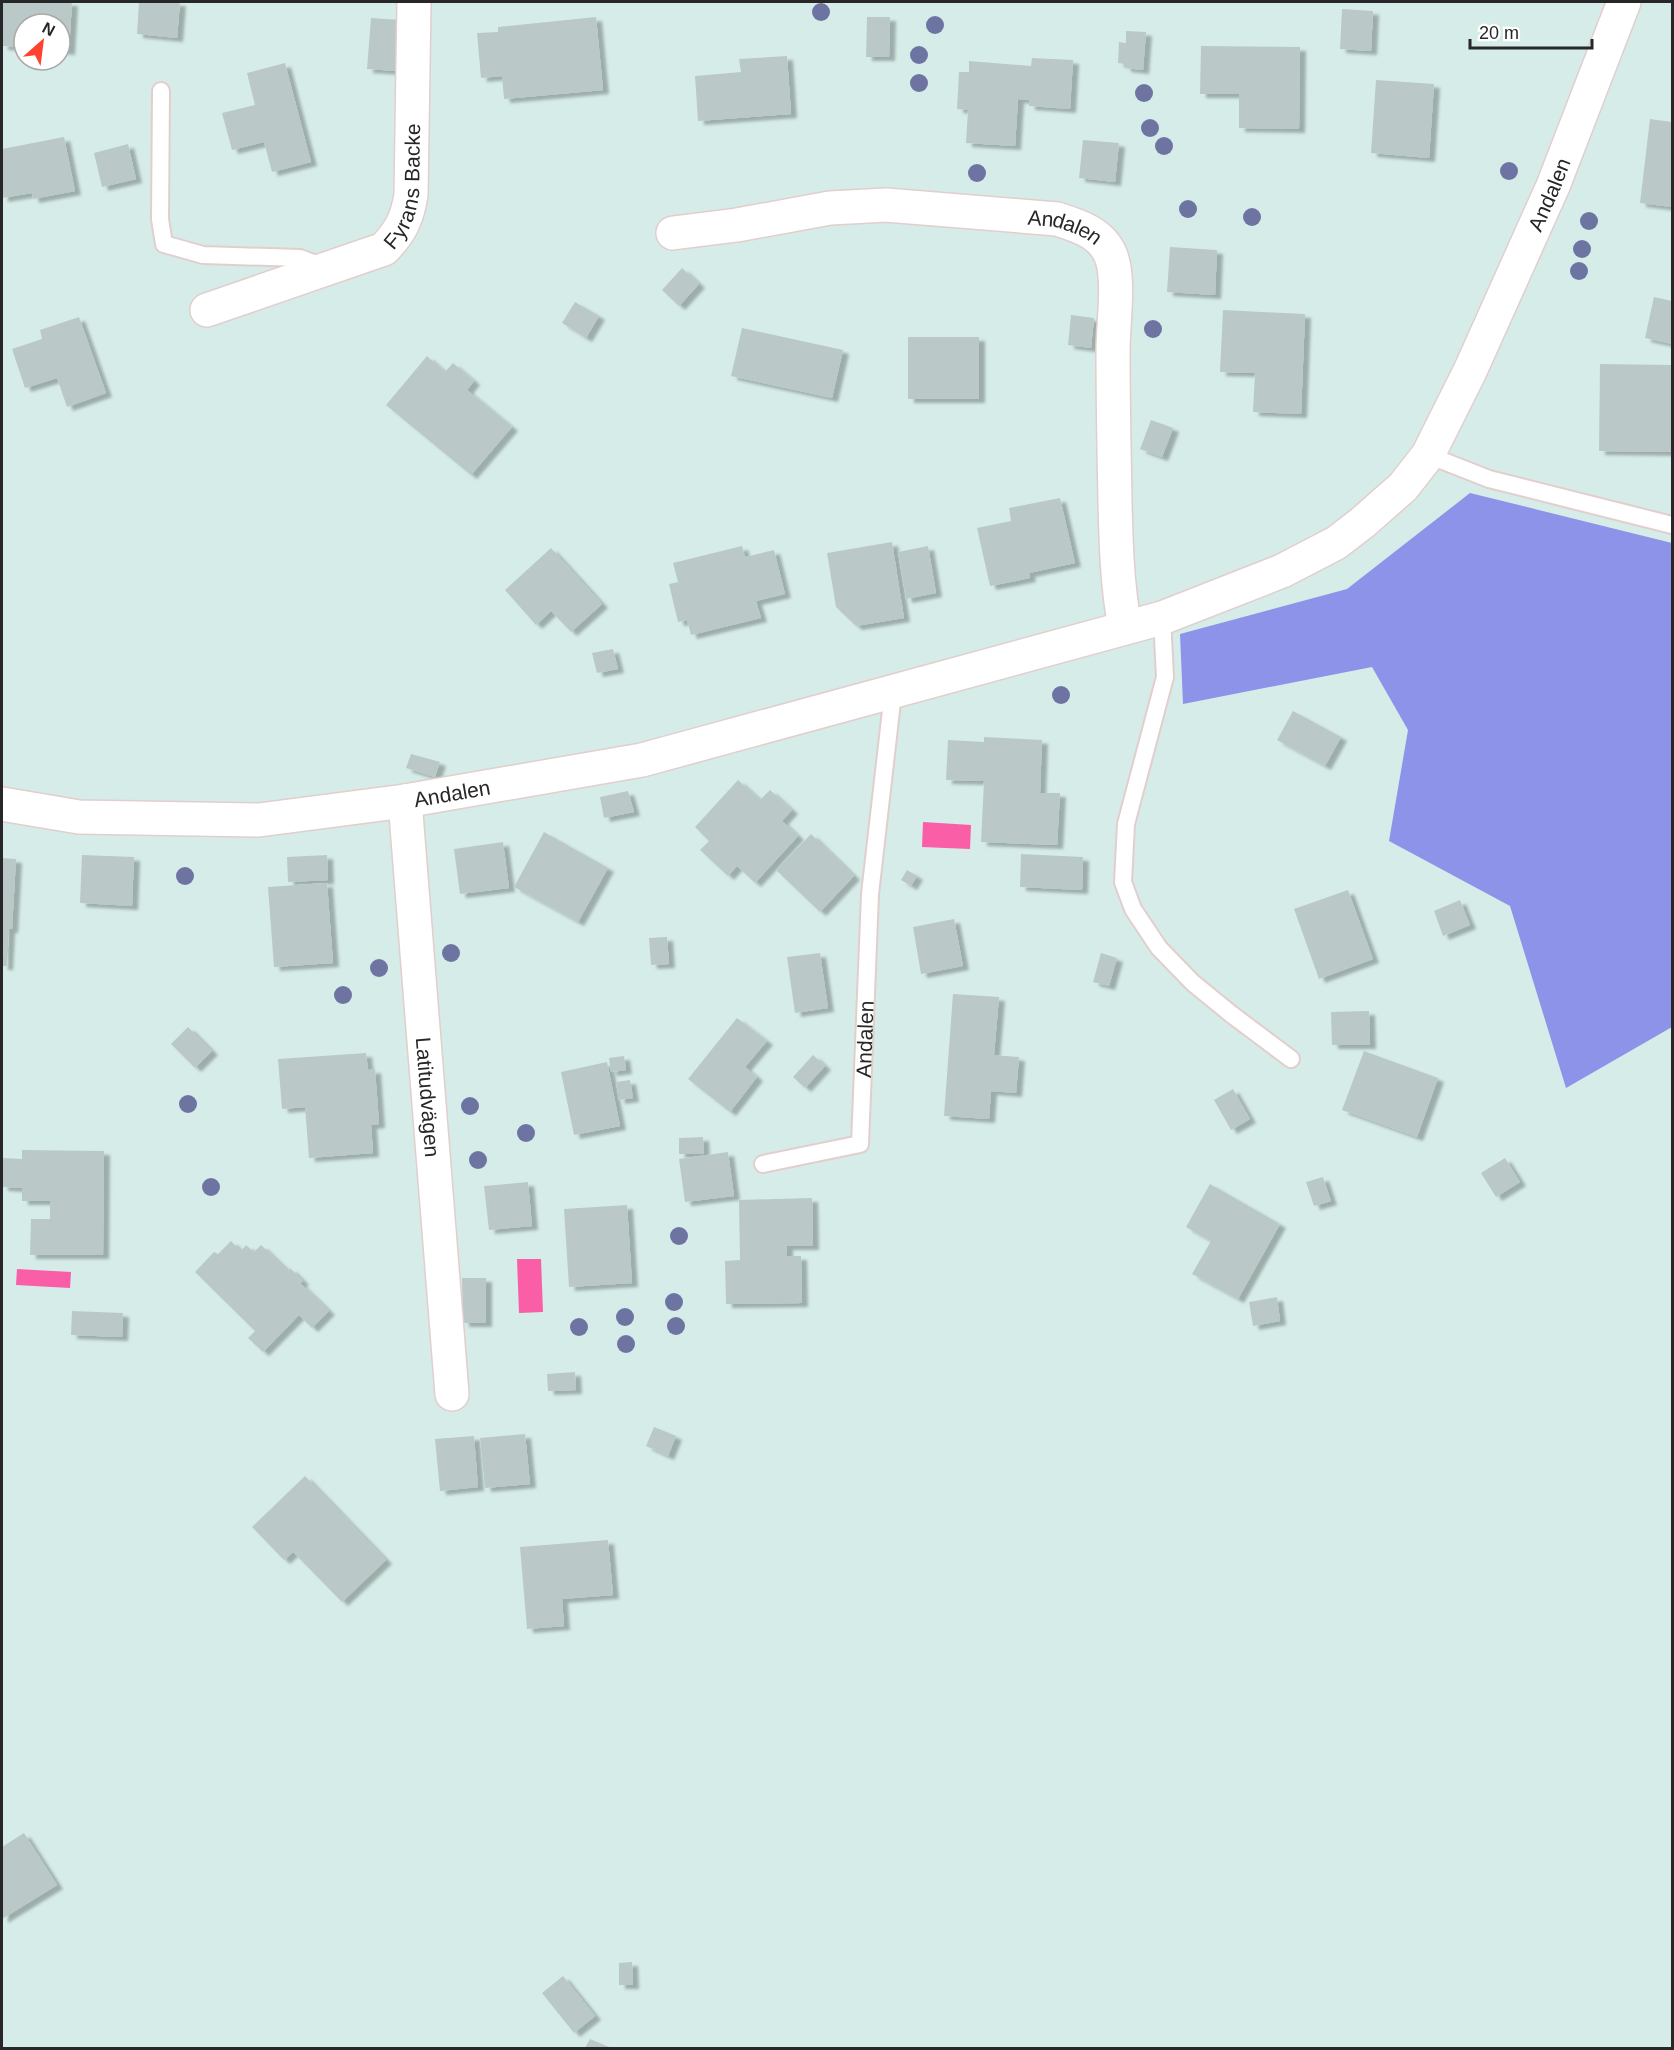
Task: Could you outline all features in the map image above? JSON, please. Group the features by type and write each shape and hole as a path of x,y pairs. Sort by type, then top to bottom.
{"street":[{"name":"Fyrans Backe","path":"207,310 384,249 398,235 408,215 411,195 414,2"},
{"name":"Andalen","path":"2,804 80,817 259,820 405,801 642,760 1162,618 1282,571 1335,543 1403,487 1428,455 1470,370 1553,186 1624,2"},
{"name":"Andalen","path":"673,232 736,225 830,208 886,205 1057,219 1082,227 1100,238 1111,254 1116,273 1113,326 1116,523 1118,590 1125,628"},
{"name":"Latitudvägen","path":"405,801 452,1394"}],"lane":[{"path":"161,91 160,219 164,244 203,255 300,258 329,269"},
{"path":"1428,455 1489,479 1672,525"},
{"path":"1162,618 1165,677 1126,824 1124,882 1133,909 1159,948 1193,982 1231,1014 1291,1059"},
{"name":"Andalen","path":"763,1164 860,1144 870,894 893,693"}],"shaded area":[{"path":"1470,493 1672,543 1672,1027 1566,1088 1510,906 1389,841 1408,730 1372,667 1183,704 1180,634 1347,589"},
{"path":"923,822 971,825 970,849 922,847"},
{"path":"517,1259 541,1259 543,1312 519,1313"},
{"path":"17,1269 71,1272 70,1288 16,1285"}],"building":[{"path":"2,2 72,2 71,12 12,12 12,46 2,46"},
{"path":"139,2 180,2 177,38 137,34"},
{"path":"1342,9 1373,11 1371,51 1340,49"},
{"path":"596,17 603,90 504,99 502,76 481,78 477,33 498,32 498,27"},
{"path":"867,17 890,17 889,57 866,57"},
{"path":"371,18 401,20 398,71 367,69"},
{"path":"1126,31 1146,32 1143,70 1125,68 1125,64 1118,63 1119,42 1126,43"},
{"path":"1201,46 1300,47 1299,129 1239,128 1239,94 1200,94"},
{"path":"787,56 791,114 698,121 695,76 741,72 739,59"},
{"path":"1032,58 1073,60 1070,109 1029,106 1029,100 1018,99 1015,146 966,143 968,110 957,109 959,72 969,72 969,61 1031,66"},
{"path":"285,63 311,162 272,172 264,142 232,150 222,113 255,105 247,73"},
{"path":"1376,80 1434,84 1429,158 1371,153"},
{"path":"1650,119 1672,122 1672,207 1640,203"},
{"path":"64,137 75,191 33,199 32,193 2,198 2,149"},
{"path":"1083,140 1119,143 1115,182 1079,178"},
{"path":"128,144 136,179 102,187 94,153"},
{"path":"1170,247 1217,250 1215,295 1167,292"},
{"path":"682,268 699,284 679,306 662,290"},
{"path":"1654,297 1672,301 1672,344 1645,338"},
{"path":"575,302 599,316 586,338 562,323"},
{"path":"1223,310 1305,314 1301,414 1253,412 1255,373 1220,372"},
{"path":"1071,315 1094,318 1091,348 1068,345"},
{"path":"79,317 106,393 67,407 57,378 25,388 12,349 42,339 40,330"},
{"path":"742,328 843,350 832,398 731,376"},
{"path":"908,337 979,337 979,399 908,399"},
{"path":"427,356 445,372 453,363 474,381 467,390 512,427 471,475 386,405"},
{"path":"1600,364 1672,365 1672,452 1599,451"},
{"path":"1151,420 1173,428 1162,457 1140,449"},
{"path":"1060,498 1075,563 1029,573 1030,578 990,586 977,528 1011,521 1009,508"},
{"path":"892,542 904,618 856,626 836,607 827,553"},
{"path":"742,546 745,557 774,550 785,594 756,601 761,618 691,635 687,620 678,622 669,584 678,582 673,563"},
{"path":"928,546 936,593 906,599 898,552"},
{"path":"551,548 602,604 571,632 551,611 536,625 505,590"},
{"path":"613,649 618,669 597,673 592,653"},
{"path":"1293,711 1341,737 1325,766 1277,740"},
{"path":"984,737 1042,740 1040,793 1060,793 1057,845 981,842 984,781 946,780 948,740 984,742"},
{"path":"411,754 440,762 435,777 406,768"},
{"path":"738,780 760,800 770,790 792,810 782,821 798,836 755,883 737,866 728,876 700,850 709,841 695,827"},
{"path":"628,791 634,812 604,818 600,797"},
{"path":"544,832 608,868 578,922 514,887"},
{"path":"811,834 854,876 820,912 776,870"},
{"path":"503,842 509,888 460,894 454,849"},
{"path":"1021,854 1083,857 1082,890 1020,887"},
{"path":"82,855 134,857 132,906 80,903"},
{"path":"327,855 328,880 288,882 287,857"},
{"path":"2,858 16,859 12,929 9,929 7,966 2,966"},
{"path":"907,870 917,876 911,886 901,880"},
{"path":"327,883 333,963 274,967 268,887"},
{"path":"1348,890 1373,959 1319,979 1294,909"},
{"path":"1460,900 1470,925 1443,936 1434,911"},
{"path":"954,919 963,966 921,974 913,927"},
{"path":"667,937 669,964 651,965 649,938"},
{"path":"820,953 828,1008 795,1013 787,957"},
{"path":"1101,953 1117,958 1109,986 1093,982"},
{"path":"953,994 999,997 994,1055 1019,1057 1016,1093 991,1091 989,1119 944,1116"},
{"path":"1369,1011 1370,1045 1332,1045 1331,1012"},
{"path":"737,1018 767,1041 745,1067 757,1077 730,1112 688,1079"},
{"path":"188,1027 212,1051 195,1068 171,1044"},
{"path":"1364,1051 1438,1078 1417,1137 1342,1110"},
{"path":"366,1053 368,1070 375,1069 379,1124 371,1125 373,1153 309,1158 305,1107 282,1109 278,1059"},
{"path":"813,1055 825,1066 805,1088 793,1077"},
{"path":"624,1056 626,1070 611,1072 609,1058"},
{"path":"607,1062 620,1126 574,1135 561,1072"},
{"path":"630,1080 633,1098 619,1100 616,1082"},
{"path":"1233,1089 1250,1119 1231,1130 1214,1100"},
{"path":"703,1137 704,1154 679,1154 679,1138"},
{"path":"22,1150 104,1151 103,1255 30,1255 31,1219 50,1219 50,1201 22,1201 22,1188 2,1187 2,1158 22,1159"},
{"path":"728,1152 734,1196 685,1202 679,1159"},
{"path":"1505,1158 1520,1182 1496,1197 1481,1173"},
{"path":"1323,1177 1331,1201 1314,1206 1306,1182"},
{"path":"528,1182 532,1226 489,1230 484,1186"},
{"path":"1210,1184 1280,1224 1238,1299 1192,1274 1211,1241 1186,1227"},
{"path":"812,1198 813,1246 787,1246 787,1256 801,1256 802,1303 726,1304 725,1261 740,1260 739,1200"},
{"path":"627,1205 632,1283 569,1287 564,1209"},
{"path":"231,1241 241,1251 246,1245 254,1252 261,1245 288,1271 290,1268 303,1281 300,1283 329,1311 312,1328 299,1315 263,1352 248,1338 255,1331 195,1272 214,1252 218,1254"},
{"path":"462,1278 486,1278 486,1323 463,1323"},
{"path":"1277,1297 1280,1321 1253,1326 1249,1302"},
{"path":"72,1311 123,1313 122,1337 71,1335"},
{"path":"575,1372 576,1390 548,1391 547,1374"},
{"path":"654,1427 676,1436 668,1456 646,1446"},
{"path":"525,1434 530,1484 485,1488 480,1438"},
{"path":"474,1436 478,1487 440,1491 435,1439"},
{"path":"305,1476 386,1560 342,1602 293,1552 284,1560 252,1527"},
{"path":"608,1540 613,1595 562,1599 564,1626 527,1629 520,1547"},
{"path":"24,1833 57,1885 2,1919 2,1847"},
{"path":"632,1962 633,1985 619,1985 619,1963"},
{"path":"563,1976 595,2016 574,2033 542,1993"},
{"path":"590,2039 611,2048 585,2048"}]}
